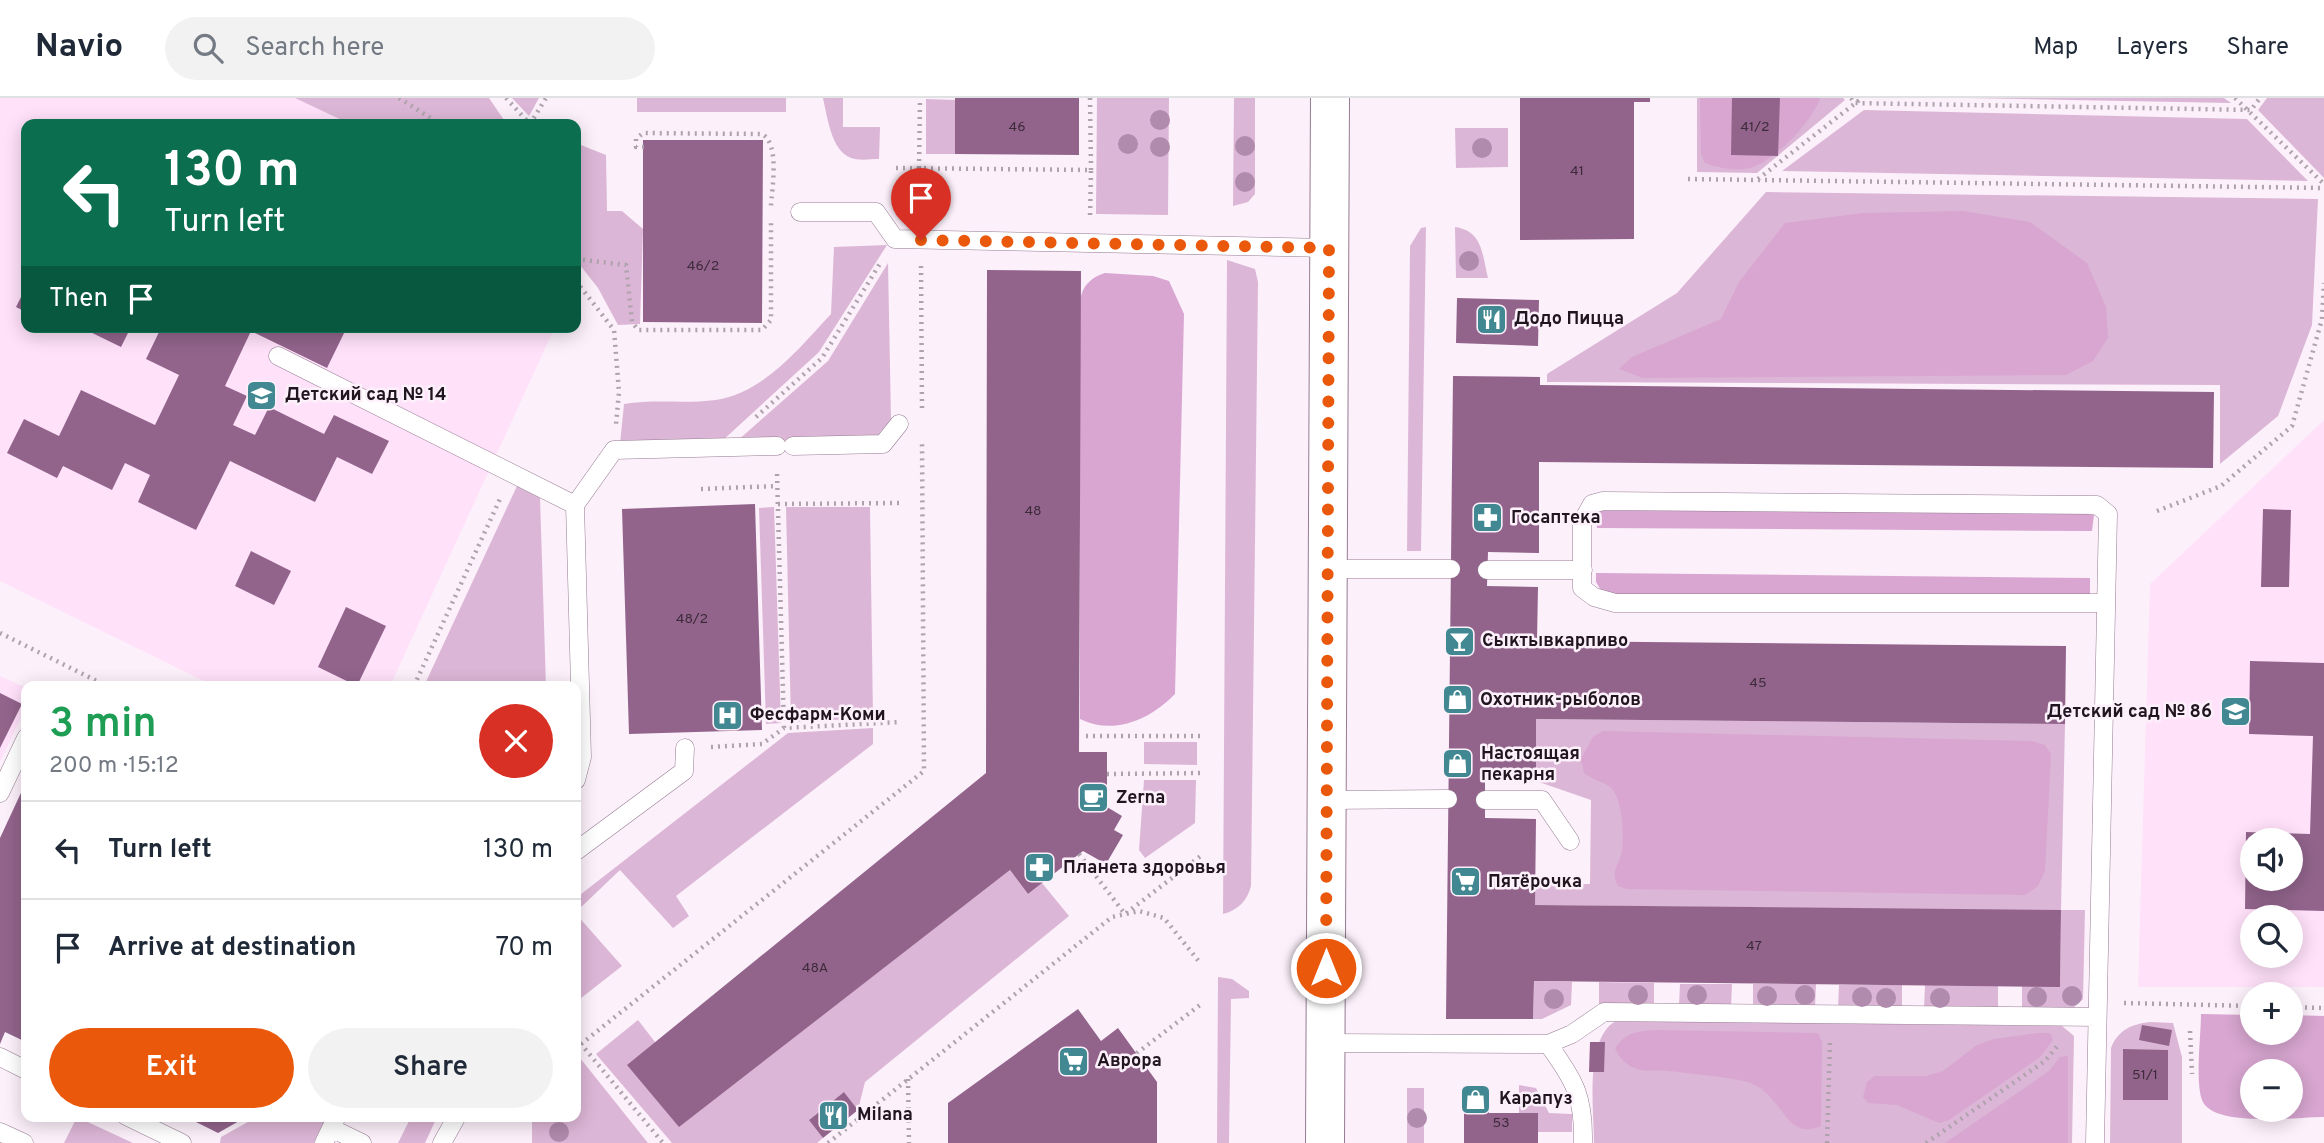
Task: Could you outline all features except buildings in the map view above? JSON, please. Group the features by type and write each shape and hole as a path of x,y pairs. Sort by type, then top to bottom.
{"main road":[{"path":"1325,1143 1331,98"}],"lane":[{"path":"800,212 876,212 895,239 1329,248"},
{"path":"278,356 576,505"},
{"path":"580,681 576,505 614,450 883,444 899,424"},
{"path":"2095,1143 2108,514 2097,505 1603,501 1592,505 1582,523 1583,589 1594,597 1615,603 2106,603"},
{"path":"1328,569 1451,569"},
{"path":"1487,570 1583,570"},
{"path":"581,715 581,761"},
{"path":"581,847 684,771 685,748"},
{"path":"0,793 21,749"},
{"path":"1326,800 1448,799"},
{"path":"1485,800 1542,800 1570,841"},
{"path":"1326,1043 1548,1044 1572,1034 1604,1012 1831,1014 2097,1010"},
{"path":"1548,1044 1579,1094 1584,1111 1583,1143"},
{"path":"0,1057 21,1068"},
{"path":"138,1122 182,1143"},
{"path":"442,1143 454,1122"},
{"path":"331,1129 362,1143"},
{"path":"3,1137 24,1143"}],"path":[{"path":"399,98 432,119"},
{"path":"506,98 525,119"},
{"path":"533,119 546,98"},
{"path":"919,168 920,98"},
{"path":"1090,98 1090,218"},
{"path":"1851,98 1855,103"},
{"path":"1758,179 1862,98"},
{"path":"2235,98 2251,110 2324,186"},
{"path":"2251,110 2260,98"},
{"path":"1855,103 2251,110"},
{"path":"581,260 626,265 632,322 638,330 762,330 771,320 772,148 767,137 643,133 636,139 636,147 644,146"},
{"path":"896,168 1091,170"},
{"path":"1688,179 2324,186"},
{"path":"723,447 822,358 895,239"},
{"path":"920,255 922,422"},
{"path":"2157,511 2221,486 2292,426 2323,318 2324,283"},
{"path":"581,287 614,330 619,392 614,450"},
{"path":"663,1143 581,1044 924,771 922,436"},
{"path":"416,681 512,473"},
{"path":"701,489 777,486"},
{"path":"784,728 778,504 900,503"},
{"path":"0,633 97,681"},
{"path":"685,748 762,744 784,728 901,722"},
{"path":"1086,736 1203,736"},
{"path":"1107,775 1203,773"},
{"path":"1079,854 1125,914"},
{"path":"1125,914 1202,855"},
{"path":"828,1143 1112,916 1139,911 1164,918 1201,964"},
{"path":"1120,1066 1200,1005"},
{"path":"2097,1010 2240,1006"},
{"path":"2303,1007 2324,1008"},
{"path":"1827,1143 1831,1014"},
{"path":"2190,1031 2192,1074"},
{"path":"1926,1143 2045,1061"},
{"path":"908,1079 909,1143"}],"shaded area":[{"name":"Детский сад № 14","path":"0,98 295,98 339,119 21,119 21,333 552,333 392,681 204,681 0,581"},
{"path":"295,98 489,98 503,119 339,119"},
{"path":"512,98 539,98 529,116"},
{"path":"637,98 786,98 786,112 637,112"},
{"path":"823,98 843,98 843,127 880,127 879,159 851,158 844,154 831,132"},
{"path":"1097,98 1169,98 1168,215 1096,214"},
{"path":"1234,98 1255,98 1255,194 1248,202 1233,206"},
{"path":"1697,98 1845,100 1757,173 1697,172"},
{"path":"1700,98 1820,98 1802,128 1782,148 1762,163 1735,169 1705,163 1701,154"},
{"path":"1967,98 2224,98 2231,103"},
{"path":"2267,98 2324,98 2324,178 2258,110"},
{"path":"926,99 955,100 955,154 926,154"},
{"path":"1864,110 2247,119 2308,181 1782,171"},
{"path":"1455,128 1508,128 1508,167 1456,168"},
{"path":"581,145 606,155 607,211 622,211 643,229 640,324 618,325 598,288 581,266"},
{"path":"1766,192 2318,199 2312,325 2278,416 2220,464 2220,385 1547,382 1547,374 1677,293"},
{"path":"1963,211 2030,222 2087,263 2106,307 2108,338 2093,361 2066,375 1643,378 1619,369 1632,357 1721,319 1739,282 1785,223 1863,213"},
{"path":"1426,227 1421,551 1407,551 1410,246 1421,228"},
{"path":"1455,227 1471,233 1480,245 1488,278 1456,278"},
{"path":"887,245 819,352 722,441 620,444 624,404 693,402 733,396 750,388 780,367 831,314 834,247"},
{"path":"1227,260 1255,269 1258,282 1251,886 1241,904 1223,914"},
{"path":"888,263 891,419 876,437 736,442 828,361"},
{"path":"1105,273 1153,276 1169,281 1184,314 1175,694 1155,711 1143,717 1119,725 1106,726 1080,719 1080,301 1088,283"},
{"name":"Детский сад № 86","path":"2324,420 2324,987 2303,987 2303,982 2240,982 2240,987 2138,987 2150,584"},
{"path":"517,486 540,498 546,681 426,681"},
{"path":"774,507 781,723 766,724 759,508"},
{"path":"786,507 870,507 873,718 791,722"},
{"path":"1601,509 2094,515 2092,531 1597,528 1596,518"},
{"path":"1596,573 2090,578 2090,597 1617,597 1602,592 1596,582"},
{"path":"0,676 21,686 21,718 0,762"},
{"path":"1536,719 2065,724 2061,910 2085,910 2083,999 2070,1011 2022,1010 2022,986 2060,986 2061,911 1535,905 1535,885 1590,884 1591,800 1536,781"},
{"path":"873,728 873,744 676,896 689,916 673,928 620,870 581,907 581,894 788,733"},
{"path":"1603,731 2031,741 2045,745 2051,754 2045,871 2038,886 2025,895 1627,889 1618,886 1615,877 1623,839 1622,818 1617,799 1609,786 1584,773 1581,759 1593,737"},
{"path":"1144,742 1197,742 1197,765 1144,764"},
{"path":"1144,780 1196,780 1195,823 1145,858 1139,850"},
{"path":"1010,870 1028,894 1042,883 1069,916 865,1082 858,1110 844,1092 810,1119 823,1138 817,1143 672,1143 596,1054 638,1020 655,1042 679,1126"},
{"path":"581,920 622,966 581,998"},
{"path":"1218,977 1232,979 1249,991 1249,998 1231,999 1229,1143 1217,1143"},
{"path":"1534,981 1572,982 1571,1005 1542,1019 1533,1019"},
{"path":"1599,982 1654,983 1654,1007 1599,1006"},
{"path":"1680,984 1732,984 1731,1007 1679,1006"},
{"path":"1753,984 1816,984 1815,1008 1753,1007"},
{"path":"1839,985 1902,985 1902,1008 1838,1008"},
{"path":"1925,985 1998,986 1998,1009 1924,1009"},
{"path":"2201,1014 2240,1015 2240,1045 2303,1045 2303,1015 2324,1016 2324,1117 2303,1118 2303,1059 2240,1059 2240,1118 2209,1109 2202,1100 2199,1058"},
{"path":"1616,1021 2062,1026 2074,1036 2072,1143 1594,1143 1595,1059 1606,1030"},
{"path":"2150,1022 2173,1023 2182,1057 2182,1143 2110,1143 2111,1048 2126,1029"},
{"path":"1638,1032 1818,1033 1822,1042 1821,1126 1808,1129 1790,1122 1768,1094 1744,1081 1641,1070 1621,1058 1615,1048 1624,1039"},
{"path":"2050,1033 2053,1040 2040,1057 1949,1120 1939,1123 1897,1105 1868,1103 1863,1097 1867,1082 1875,1076 1926,1076 1943,1071 1977,1045 1994,1039"},
{"path":"2068,1056 2068,1143 1945,1143 2049,1071 2060,1057"},
{"path":"581,1059 648,1143 532,1143 532,1122 581,1122"},
{"path":"1519,1085 1536,1088 1549,1113 1572,1114 1572,1132 1538,1132 1538,1113 1519,1113"},
{"path":"1407,1088 1424,1088 1424,1143 1407,1143"},
{"path":"74,1122 88,1122 133,1143 64,1143"},
{"path":"248,1122 325,1122 314,1143 220,1143 221,1137"},
{"path":"408,1122 435,1122 425,1143 398,1143"}],"place":[{"name":"Додо Пицца","path":"1491,319"},
{"name":"Детский сад № 14","path":"262,395"},
{"name":"Госаптека","path":"1488,518"},
{"name":"Сыктывкарпиво","path":"1459,641"},
{"name":"Охотник-рыболов","path":"1457,700"},
{"name":"Детский сад № 86","path":"2235,712"},
{"name":"Фесфарм-Коми","path":"727,715"},
{"name":"Настоящая пекарня","path":"1458,764"},
{"name":"Zerna","path":"1093,798"},
{"name":"Планета здоровья","path":"1040,868"},
{"name":"Пятёрочка","path":"1465,882"},
{"name":"Аврора","path":"1074,1061"},
{"name":"Карапуз","path":"1476,1099"},
{"name":"Milana","path":"834,1115"}],"route":[{"path":"921,240 1329,248 1326,968"}]}
